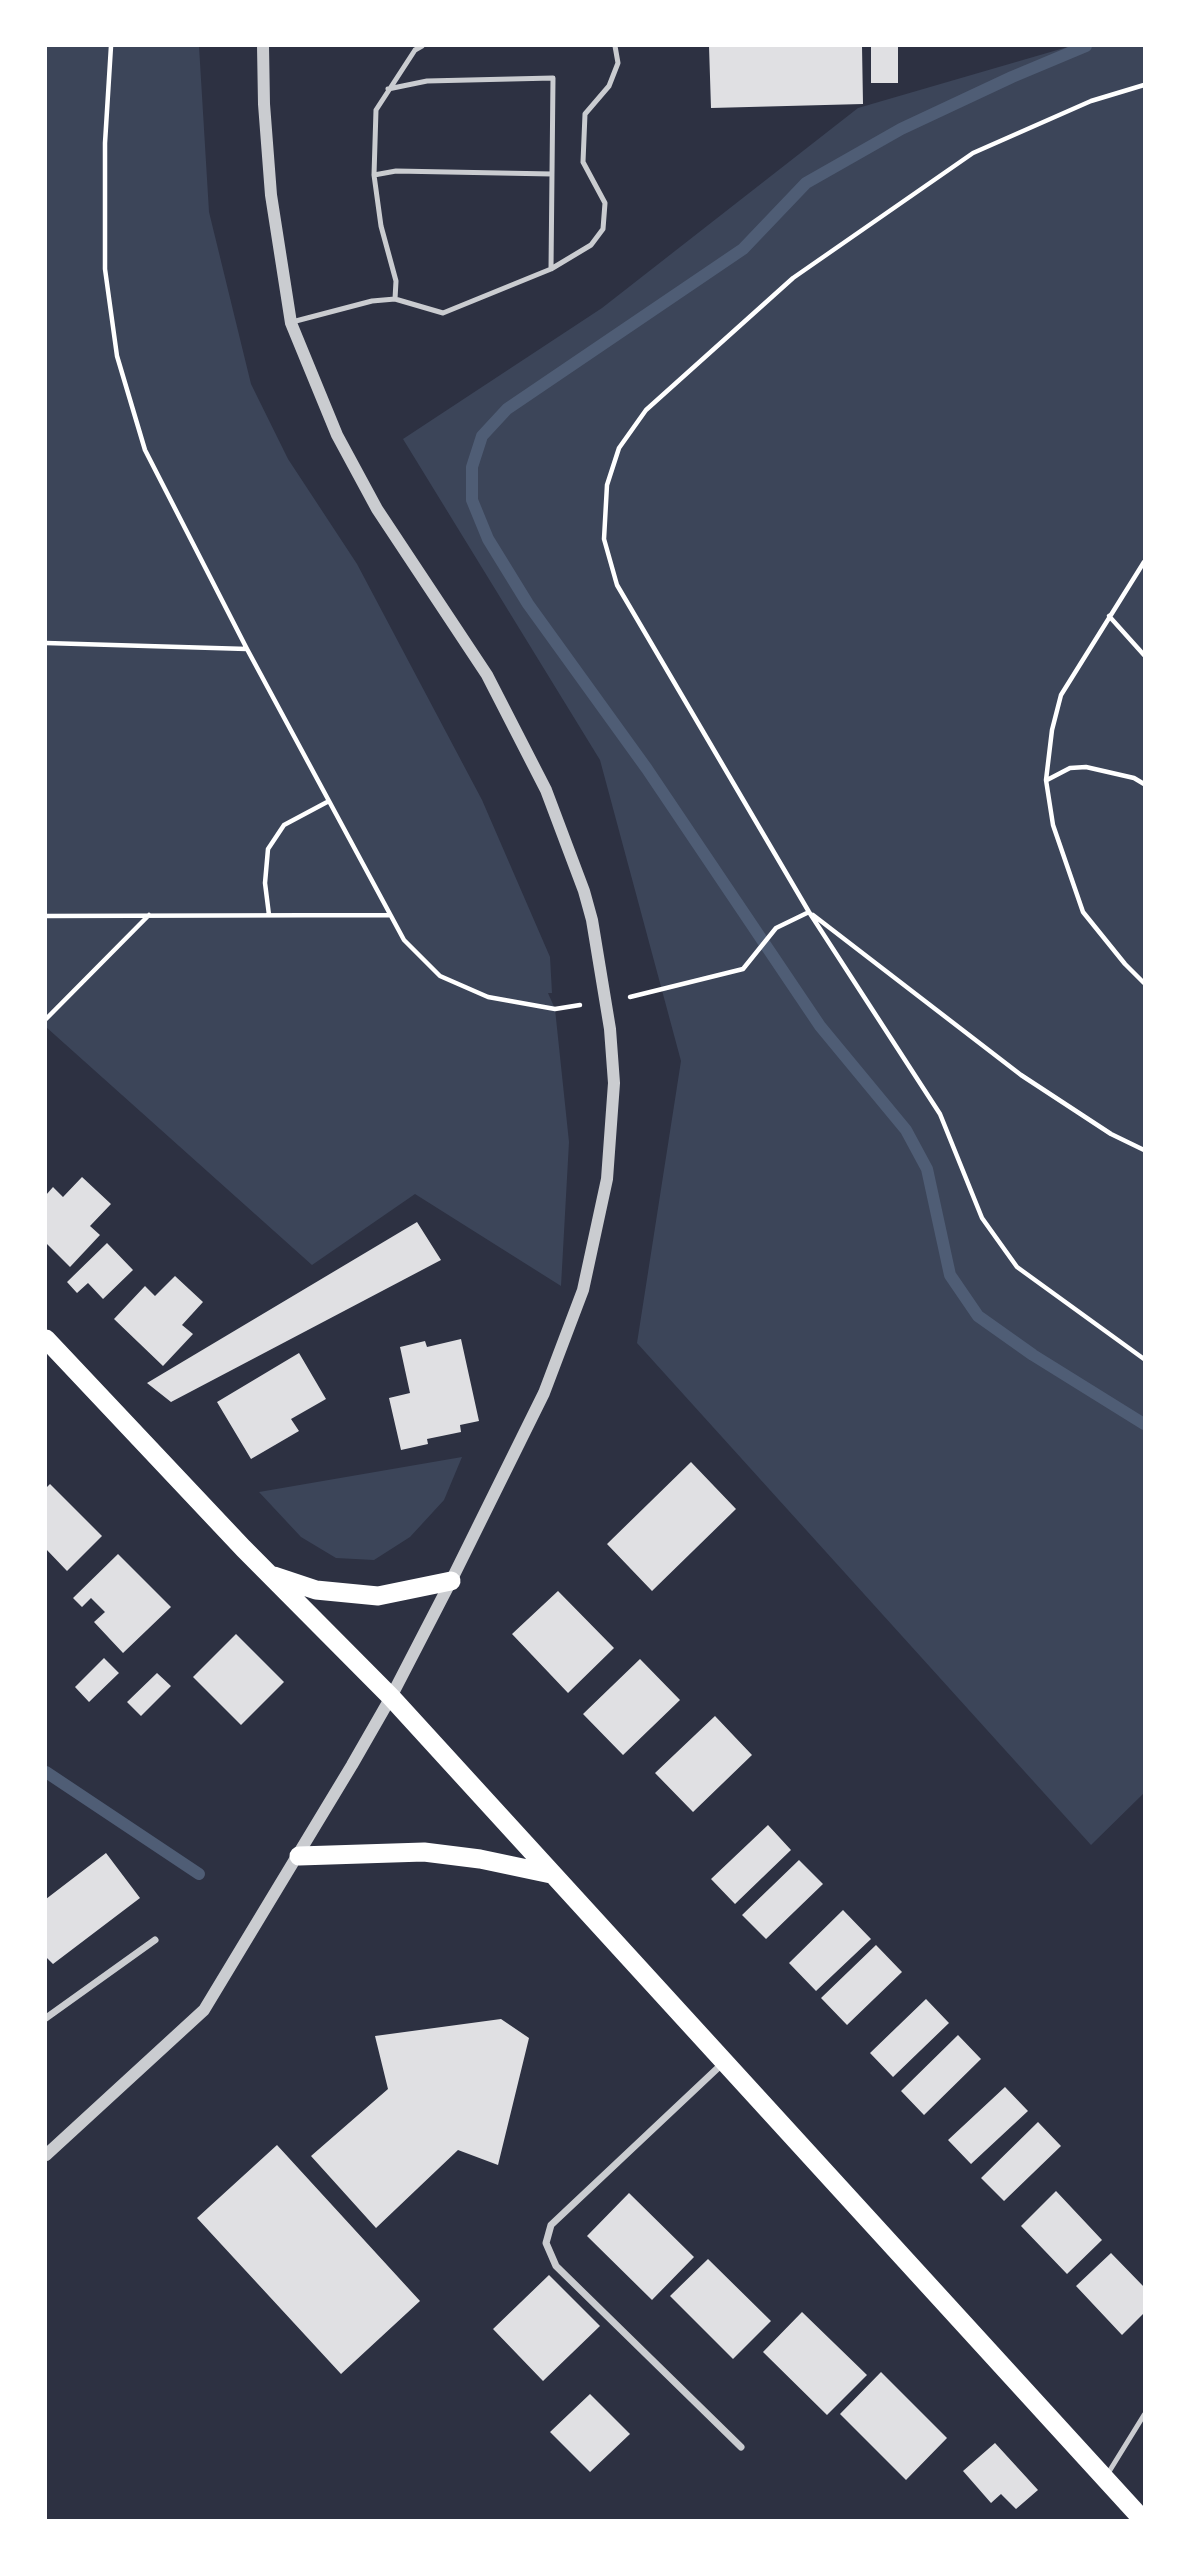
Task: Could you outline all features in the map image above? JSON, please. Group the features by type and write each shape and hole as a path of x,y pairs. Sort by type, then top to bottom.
{"highway":[{"path":"46,1339 270,1575 391,1696 1143,2521"},
{"path":"270,1575 316,1590 378,1596 451,1581"},
{"path":"299,1856 424,1852 480,1859 551,1874"}],"street":[{"path":"46,2155 204,2010 299,1856 391,1696 544,1393 583,1290 607,1179 614,1083 606,1001 592,920 584,891 546,790 487,675 377,509 337,435 291,323 271,195 264,104 263,46"},
{"path":"46,2018 155,1940"},
{"path":"724,2062 551,2225 545,2243 556,2266 741,2447"}],"lane":[{"path":"395,299 396,281 381,226 374,175 376,110 415,50 422,46"},
{"path":"291,323 372,301 395,299 443,313 551,269 591,245 603,229 605,203 583,162 585,114 609,86 618,64 615,46"},
{"path":"388,89 427,81 553,78 551,269"},
{"path":"374,175 396,171 552,174"},
{"path":"1105,2478 1144,2415"}],"path":[{"path":"111,46 105,143 105,269 117,356 145,450 247,649 404,940 440,976 488,997 555,1009 646,994 743,969 776,928 809,912"},
{"path":"1144,85 1091,101 973,153 793,278 646,410 618,448 607,485 604,539 617,585 809,912 940,1114 982,1218 1017,1267 1144,1359"},
{"path":"1144,562 1061,695 1052,730 1046,780 1053,825 1083,912 1144,983"},
{"path":"1109,616 1144,655"},
{"path":"46,643 247,649"},
{"path":"1046,780 1070,768 1086,767 1134,778 1144,784"},
{"path":"269,915 265,883 268,849 284,825 329,801"},
{"path":"809,912 1021,1075 1111,1134 1144,1150"},
{"path":"47,1017 149,915"},
{"path":"46,916 390,915"},
{"path":"46,1009 47,1017"}],"shaded area":[{"path":"46,46 199,46 209,212 251,384 288,459 357,564 482,800 550,957 552,993 548,993 555,1009 569,1142 561,1286 415,1194 312,1265 46,1027"},
{"path":"1071,46 1144,46 1144,1793 1091,1845 637,1343 681,1061 600,760 403,439 602,308 858,108"},
{"path":"462,1457 444,1500 410,1537 374,1560 336,1558 301,1537 259,1492"}],"building":[{"path":"709,46 862,46 863,104 711,108"},
{"path":"871,46 898,46 898,83 871,83"},
{"path":"82,1177 111,1204 90,1226 100,1235 70,1267 46,1243 46,1195 53,1187 63,1197"},
{"path":"417,1222 441,1260 171,1402 147,1383"},
{"path":"107,1243 133,1270 103,1299 88,1283 77,1293 67,1282"},
{"path":"175,1276 203,1302 182,1325 193,1334 163,1366 114,1319 145,1286 155,1296"},
{"path":"461,1339 479,1421 460,1425 461,1432 427,1439 428,1444 401,1450 389,1398 410,1393 400,1347 425,1341 427,1347"},
{"path":"299,1353 326,1399 291,1419 299,1431 251,1459 217,1402"},
{"path":"691,1462 736,1509 652,1591 607,1544"},
{"path":"50,1484 102,1536 67,1571 46,1549 46,1488"},
{"path":"118,1554 171,1607 123,1653 94,1622 105,1612 91,1598 82,1607 73,1598"},
{"path":"558,1591 614,1648 568,1693 512,1634"},
{"path":"236,1634 284,1682 241,1725 193,1677"},
{"path":"104,1658 119,1673 89,1702 75,1687"},
{"path":"640,1659 680,1700 623,1755 583,1714"},
{"path":"157,1673 171,1686 141,1716 127,1702"},
{"path":"715,1716 752,1755 693,1812 655,1773"},
{"path":"768,1825 791,1850 735,1904 711,1879"},
{"path":"106,1853 140,1898 53,1964 46,1957 46,1899"},
{"path":"799,1860 823,1884 766,1939 742,1915"},
{"path":"843,1910 871,1939 816,1991 789,1963"},
{"path":"876,1945 902,1972 847,2025 821,1998"},
{"path":"926,1999 949,2023 893,2077 870,2053"},
{"path":"501,2019 529,2038 498,2165 458,2150 376,2228 311,2156 388,2089 375,2036"},
{"path":"958,2035 981,2059 924,2115 901,2091"},
{"path":"1005,2087 1028,2111 971,2164 948,2140"},
{"path":"1038,2122 1061,2146 1004,2201 981,2178"},
{"path":"277,2145 420,2301 341,2374 197,2218"},
{"path":"1056,2191 1102,2240 1067,2274 1021,2226"},
{"path":"629,2193 694,2257 652,2300 587,2236"},
{"path":"1111,2253 1144,2287 1144,2313 1122,2335 1076,2286"},
{"path":"708,2259 771,2321 733,2359 670,2296"},
{"path":"549,2275 600,2326 543,2381 493,2329"},
{"path":"802,2312 867,2375 827,2415 763,2352"},
{"path":"881,2372 947,2438 906,2480 840,2414"},
{"path":"590,2394 630,2434 590,2472 550,2432"},
{"path":"995,2443 1038,2490 1016,2509 1001,2494 991,2503 963,2471"}],"waterway":[{"path":"1086,46 901,129 806,183 743,249 507,409 482,436 472,467 472,500 488,539 528,604 647,769 820,1026 906,1130 927,1169 950,1275 978,1316 1033,1355 1144,1424"},
{"path":"46,1772 199,1874"}]}
